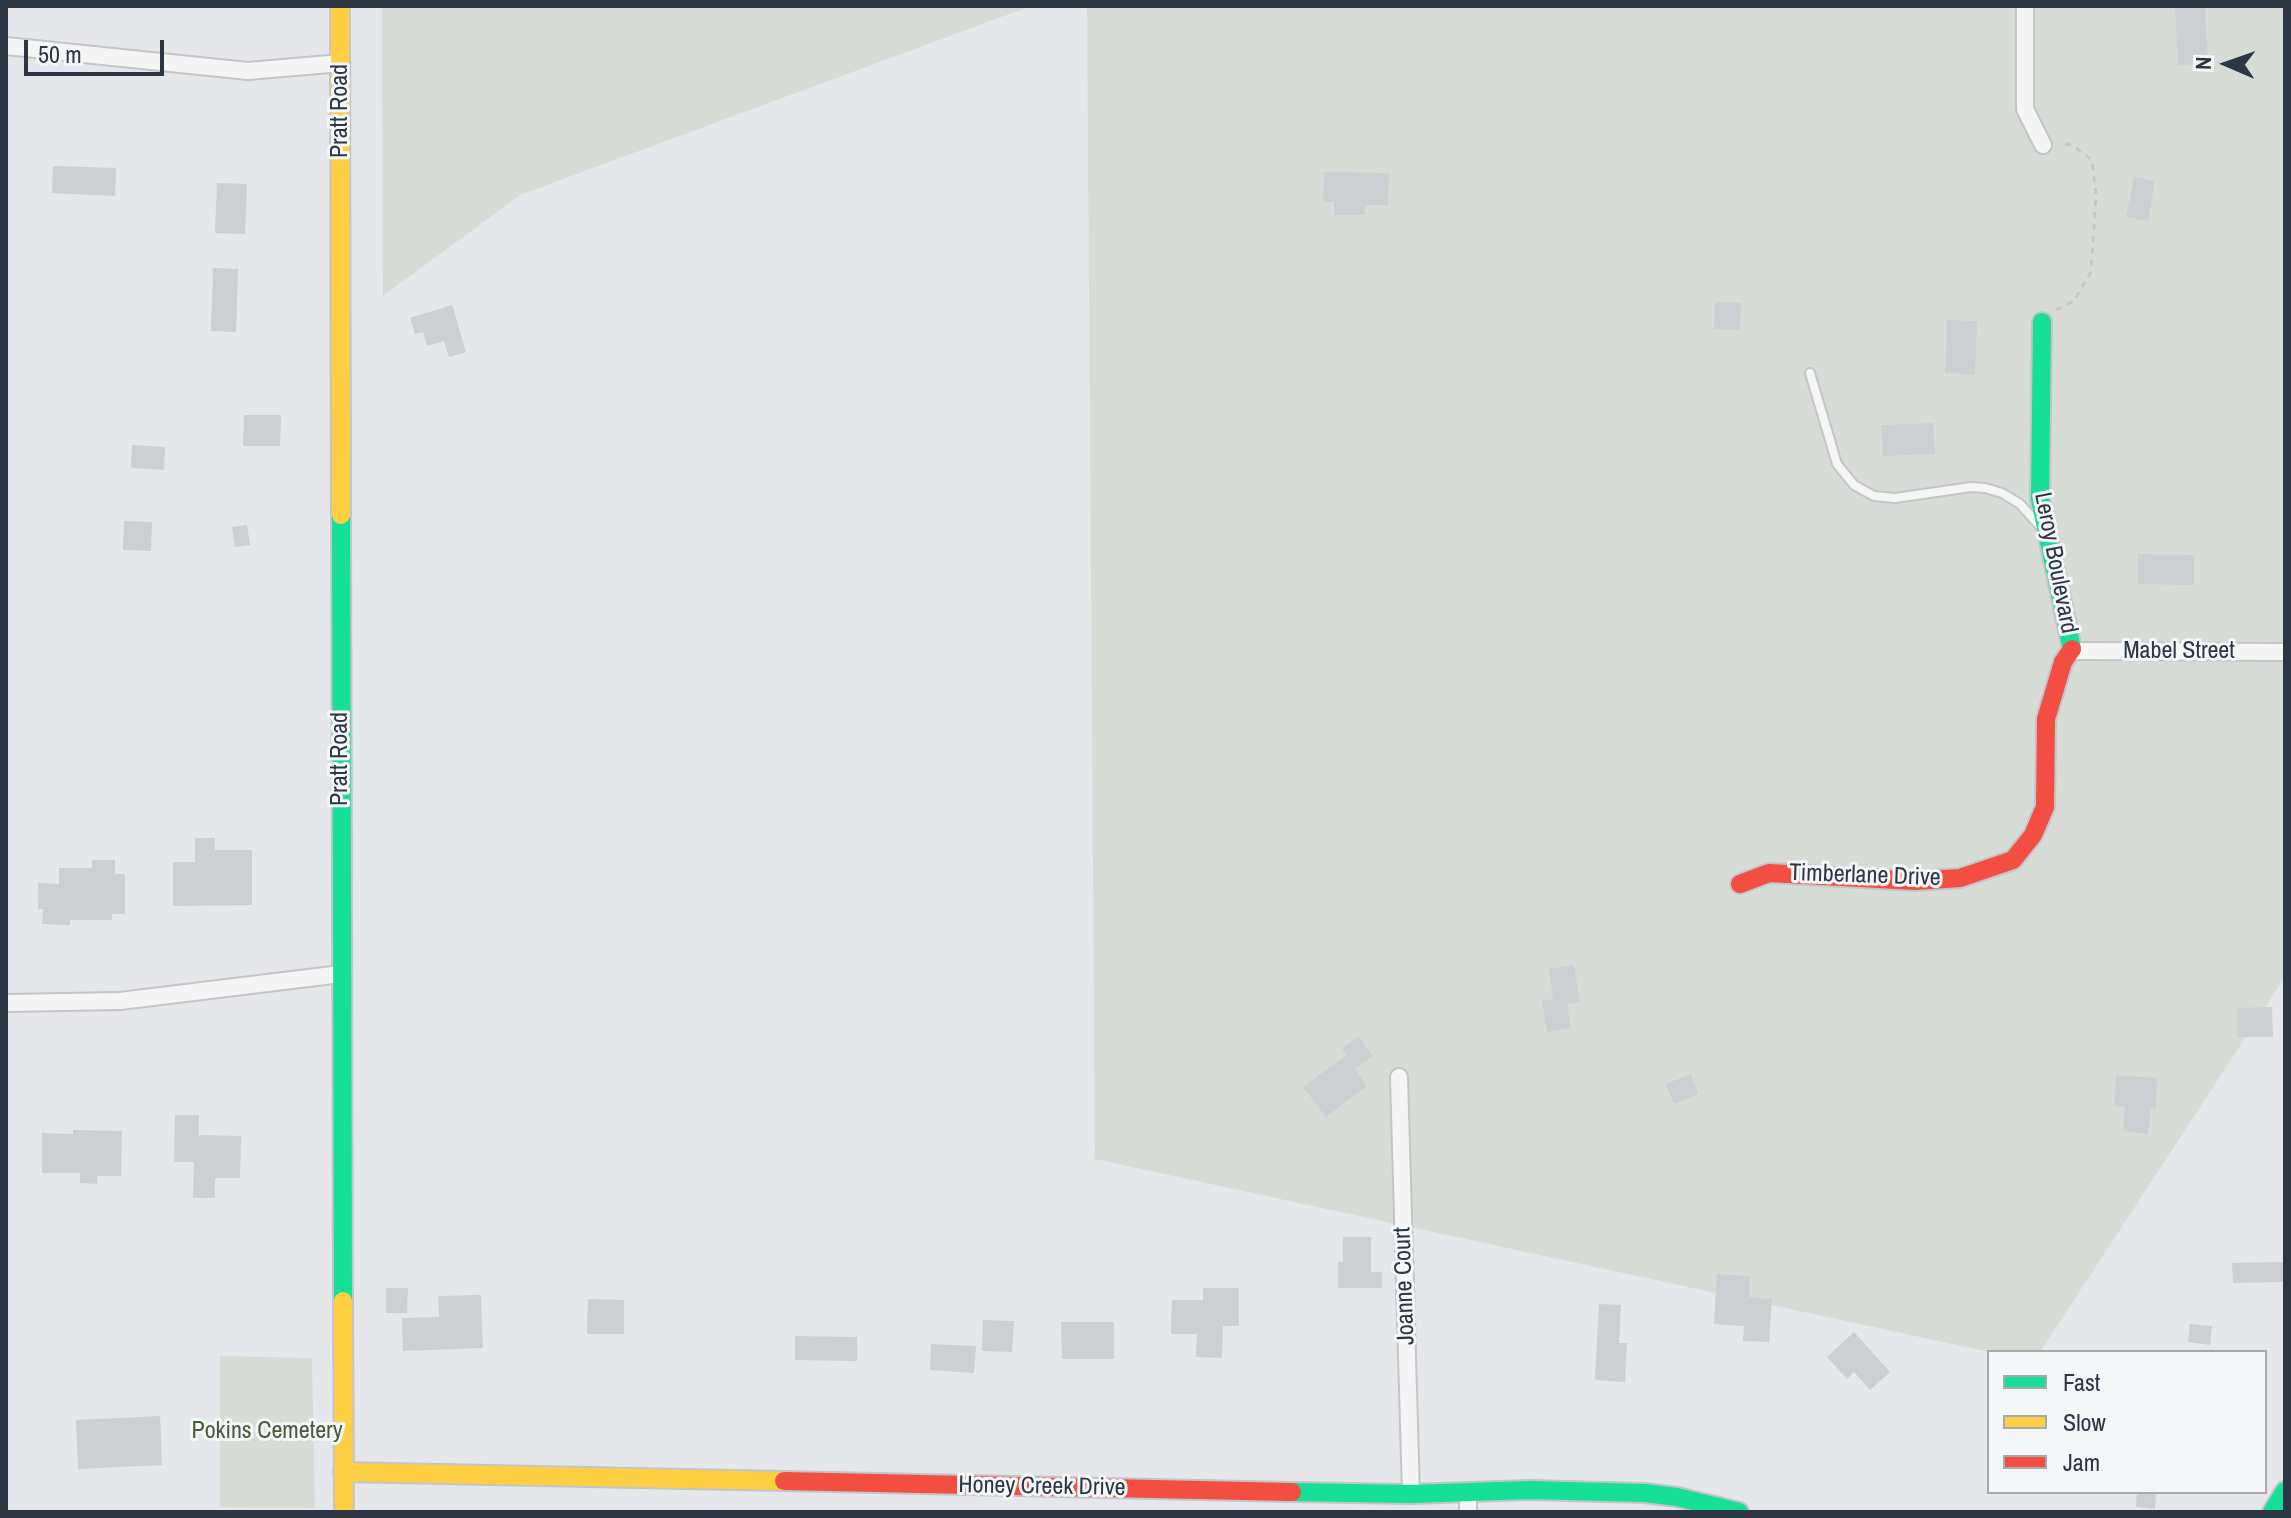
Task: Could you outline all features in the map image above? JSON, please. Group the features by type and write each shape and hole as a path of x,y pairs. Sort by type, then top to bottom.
{"street":[{"name":"Pratt Road","path":"340,6 344,1512"},
{"path":"2025,6 2025,109 2040,139"},
{"path":"6,46 248,71 341,63"},
{"name":"Leroy Boulevard","path":"1990,869 2013,860 2033,835 2045,807 2046,719 2063,662 2072,651 2040,499 2042,322"},
{"name":"Mabel Street","path":"2072,651 2285,652"},
{"name":"Timberlane Drive","path":"1740,884 1769,873 1915,881 1960,878 1990,869"},
{"path":"6,1003 120,1001 341,974"},
{"name":"Joanne Court","path":"1399,1077 1411,1494"},
{"name":"Honey Creek Drive","path":"343,1472 1411,1494 1468,1503 1529,1490 1653,1494 1739,1512"},
{"path":"2272,1512 2285,1491"}],"lane":[{"path":"1810,373 1837,464 1854,485 1874,496 1895,498 1971,487 1985,488 2002,493 2020,504 2048,537"}],"path":[{"path":"2040,139 2073,146 2092,160 2096,195 2091,272 2074,301 2042,322"}],"green space":[{"path":"382,6 1031,6 520,195 383,296"},
{"path":"1087,6 2285,6 2285,977 2041,1350 1987,1352 1095,1159"},
{"name":"Pokins Cemetery","path":"220,1356 312,1358 315,1508 220,1507"}],"building":[{"path":"2175,6 2205,6 2208,64 2178,65"},
{"path":"53,166 116,168 115,196 52,193"},
{"path":"1324,172 1389,173 1388,205 1365,205 1365,215 1334,215 1334,202 1323,202"},
{"path":"2134,177 2155,181 2148,221 2126,217"},
{"path":"217,183 247,184 245,234 215,233"},
{"path":"213,268 238,269 236,332 211,331"},
{"path":"1715,302 1741,303 1740,330 1714,329"},
{"path":"452,305 466,352 449,357 444,341 427,346 423,332 415,334 410,318"},
{"path":"1947,320 1977,321 1975,375 1945,373"},
{"path":"244,415 281,415 280,446 243,446"},
{"path":"1933,423 1935,454 1883,456 1881,425"},
{"path":"132,445 165,447 164,470 131,468"},
{"path":"124,521 152,522 151,551 123,550"},
{"path":"247,525 250,545 235,547 232,527"},
{"path":"2138,554 2194,555 2194,585 2137,584"},
{"path":"195,838 215,838 215,850 252,850 252,905 173,906 173,862 195,862"},
{"path":"92,860 115,860 115,874 125,874 125,914 112,914 112,920 70,920 70,925 42,924 43,909 38,909 38,883 59,884 59,868 92,868"},
{"path":"1574,965 1580,1002 1567,1004 1571,1028 1547,1032 1542,1001 1553,999 1549,969"},
{"path":"2272,1007 2273,1037 2237,1037 2237,1008"},
{"path":"1359,1036 1373,1056 1355,1069 1367,1086 1326,1117 1303,1087 1346,1055 1342,1048"},
{"path":"1691,1074 1698,1094 1674,1104 1666,1084"},
{"path":"2116,1075 2157,1078 2156,1109 2151,1108 2148,1134 2123,1131 2125,1107 2114,1106"},
{"path":"175,1115 199,1115 199,1135 241,1136 240,1178 215,1178 215,1198 193,1198 194,1162 174,1162"},
{"path":"73,1130 122,1131 121,1176 97,1176 97,1184 80,1183 80,1173 42,1173 42,1133 73,1134"},
{"path":"1343,1237 1371,1237 1371,1272 1382,1272 1382,1288 1338,1288 1338,1262 1343,1262"},
{"path":"2285,1262 2285,1282 2233,1283 2232,1263"},
{"path":"1717,1274 1750,1276 1749,1297 1772,1299 1769,1342 1743,1341 1744,1326 1714,1324"},
{"path":"386,1288 408,1288 407,1313 386,1313"},
{"path":"1203,1288 1239,1288 1239,1326 1223,1326 1222,1358 1196,1357 1197,1334 1171,1334 1172,1300 1203,1300"},
{"path":"481,1295 483,1348 403,1351 402,1318 439,1317 438,1296"},
{"path":"588,1299 624,1300 624,1334 587,1334"},
{"path":"1599,1304 1621,1305 1619,1343 1627,1343 1625,1382 1595,1380"},
{"path":"983,1320 1014,1321 1012,1352 982,1351"},
{"path":"1061,1322 1114,1322 1114,1359 1062,1359"},
{"path":"2190,1324 2212,1326 2210,1345 2188,1342"},
{"path":"1854,1332 1890,1372 1870,1390 1854,1372 1847,1379 1827,1357"},
{"path":"795,1336 857,1337 857,1361 795,1360"},
{"path":"931,1344 976,1346 974,1373 930,1370"},
{"path":"160,1416 162,1465 78,1469 76,1420"},
{"path":"2137,1494 2156,1494 2155,1509 2136,1507"}],"traffic: fast":[{"path":"2042,322 2040,499 2072,649"},
{"path":"341,515 343,1301"},
{"path":"1292,1492 1411,1494 1529,1490 1645,1493 1677,1497 1739,1512"},
{"path":"2272,1512 2285,1491"}],"traffic: slow":[{"path":"340,6 341,515"},
{"path":"343,1301 344,1512"},
{"path":"343,1472 784,1481"}],"traffic: jam":[{"path":"1740,884 1769,873 1915,881 1960,878 2013,860 2033,835 2045,807 2046,719 2063,662 2072,649"},
{"path":"784,1481 1292,1492"}]}
